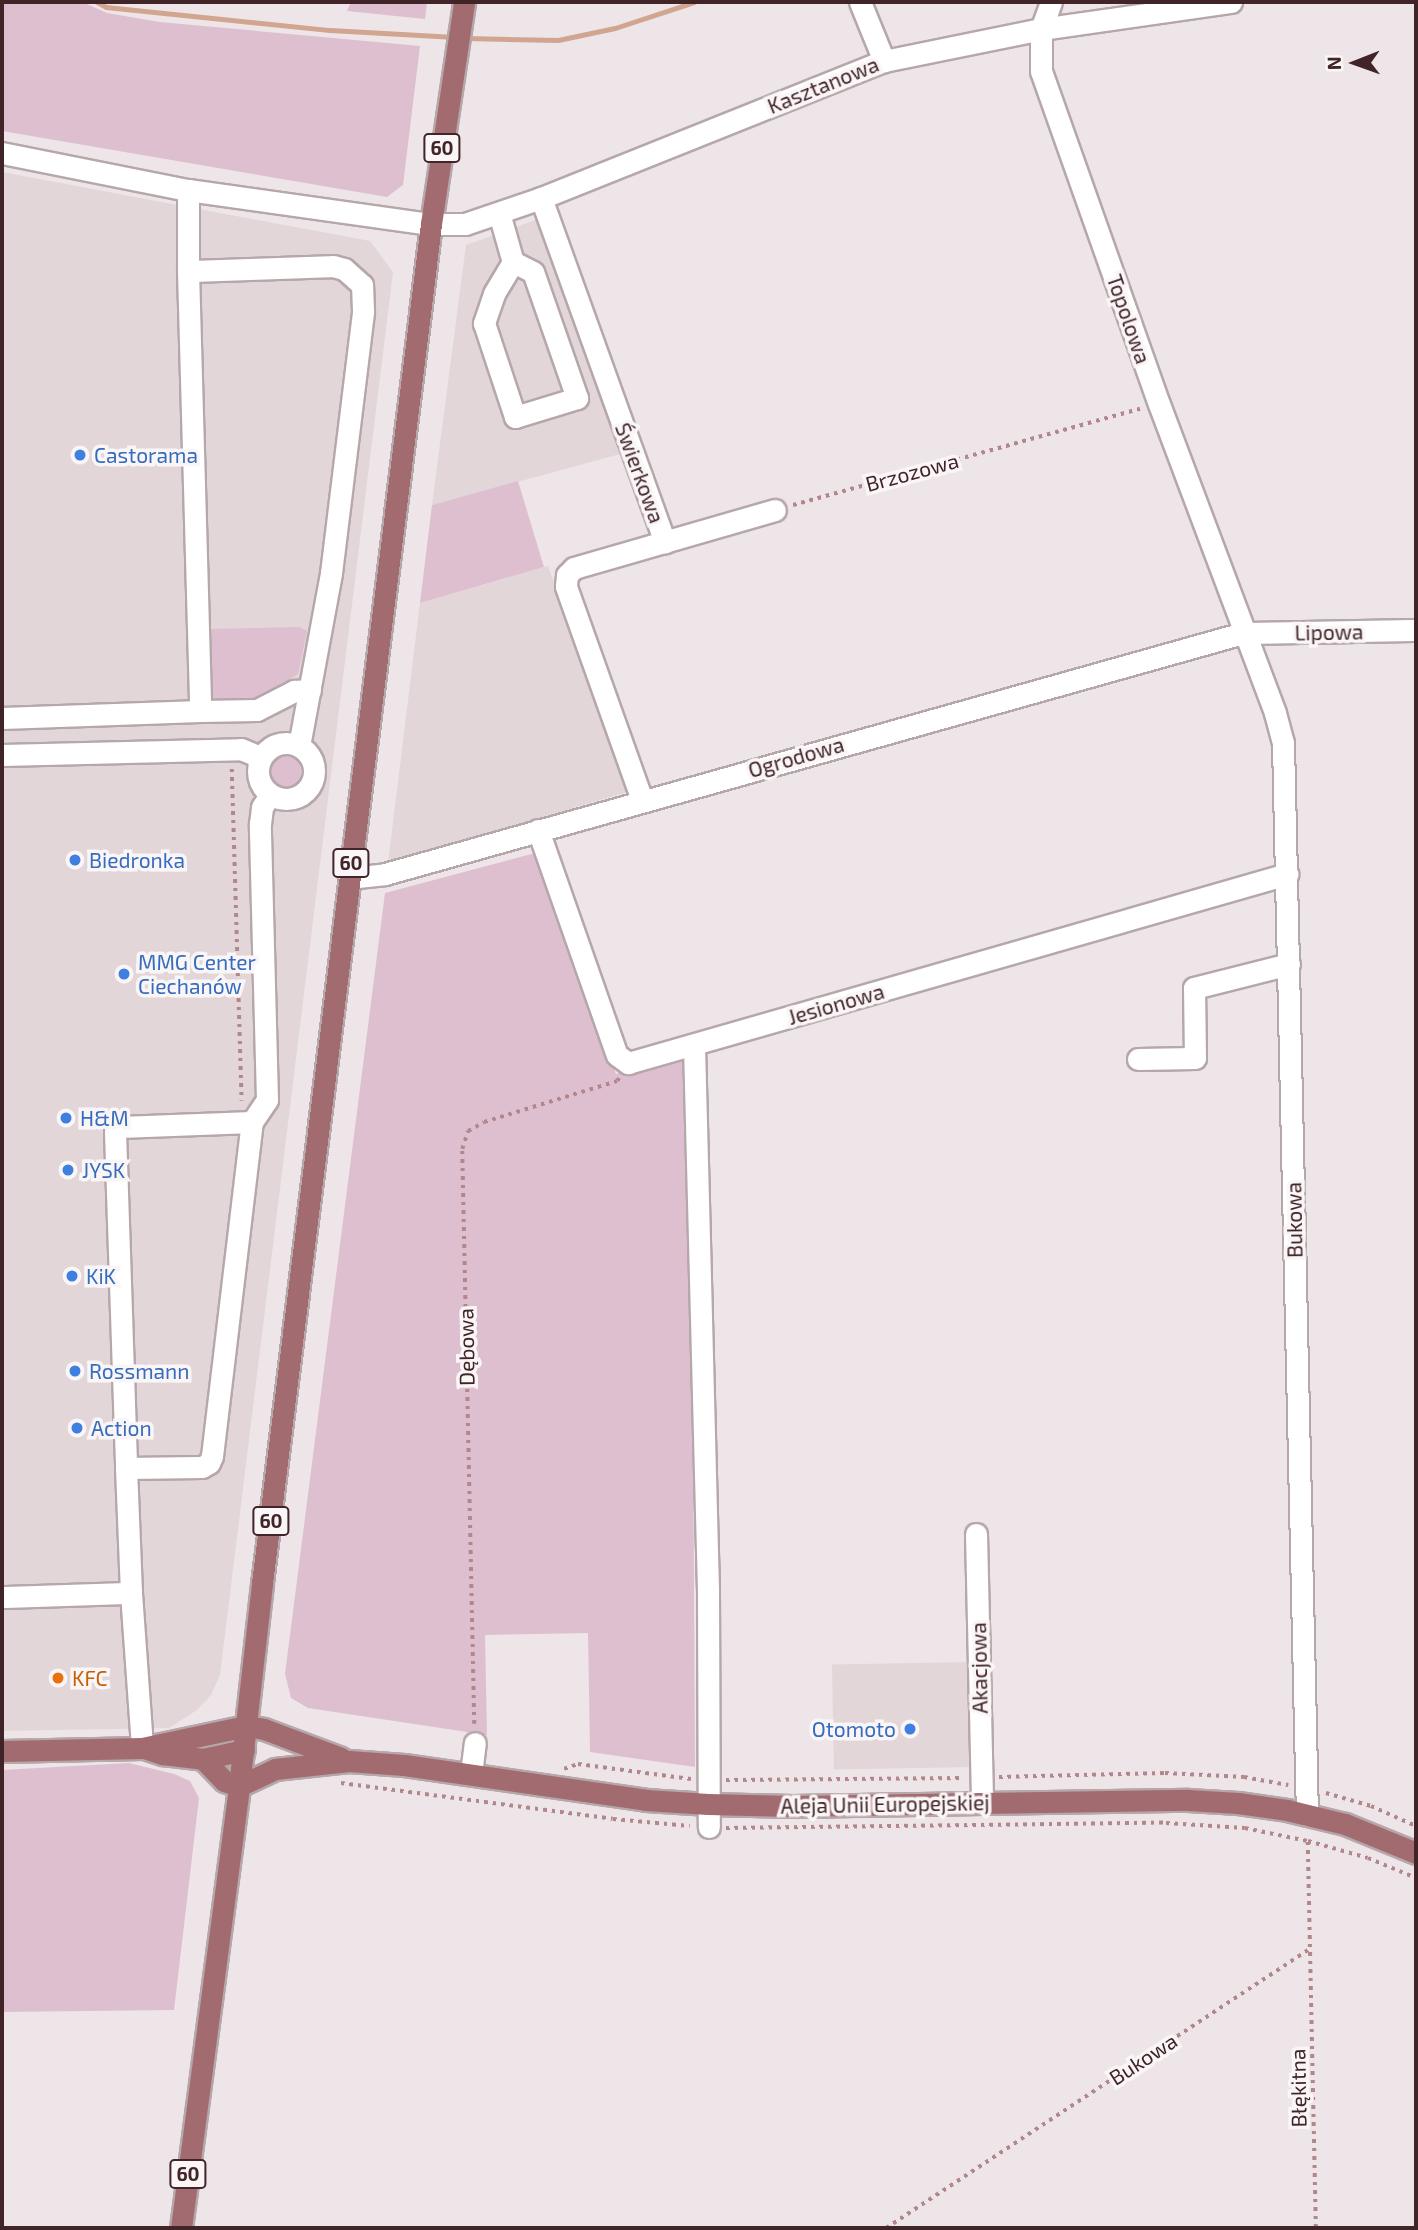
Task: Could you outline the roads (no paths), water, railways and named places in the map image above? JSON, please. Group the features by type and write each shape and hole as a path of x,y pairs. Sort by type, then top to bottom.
{"main road":[{"name":"60","path":"181,2228 244,1750 349,878 432,224 462,11"},
{"name":"Aleja Unii Europejskiej","path":"2,1751 142,1748 246,1726 264,1729 349,1761"},
{"path":"246,1726 259,1752 267,1760 288,1767"},
{"name":"Aleja Unii Europejskiej","path":"142,1748 163,1755 203,1759 244,1750"},
{"path":"203,1759 224,1782 239,1786"},
{"name":"Aleja Unii Europejskiej","path":"239,1786 275,1769 349,1761 471,1774 646,1800 708,1804 792,1806 1188,1800 1238,1803 1307,1815 1345,1824 1416,1853"}],"street":[{"path":"860,2 884,61"},
{"name":"Topolowa","path":"1051,2 1041,29 1041,71 1243,633"},
{"name":"Kasztanowa","path":"2,153 188,190 432,224 466,224 541,198 884,61 1041,29 1231,2"},
{"path":"188,190 200,711"},
{"name":"Świerkowa","path":"541,198 665,542 574,568 566,575 566,586 642,800"},
{"path":"499,213 513,262 494,294 484,323 515,417 577,398 533,272 513,262"},
{"path":"188,271 333,266 344,269 362,285 363,311 331,573 299,746"},
{"path":"665,542 775,510"},
{"name":"Lipowa","path":"1243,633 1416,630"},
{"name":"Ogrodowa","path":"349,878 385,874 1243,633"},
{"name":"Bukowa","path":"1243,633 1275,713 1283,743 1307,1815"},
{"path":"2,718 257,710 294,691 310,690"},
{"path":"278,743 299,746 313,763 310,786 292,799 270,795 260,785 257,771 260,757 278,743"},
{"path":"2,755 241,749 260,757"},
{"path":"126,1468 202,1466 209,1463 212,1456 252,1122 267,1100 260,824 262,807 270,795"},
{"name":"Jesionowa","path":"538,830 617,1055 628,1063 1287,874"},
{"path":"1138,1059 1195,1058 1194,988 1289,964"},
{"path":"694,1045 708,1591 709,1827"},
{"path":"142,1748 131,1593 115,1132 119,1127 252,1122"},
{"name":"Akacjowa","path":"976,1534 982,1803"},
{"path":"2,1597 131,1593"},
{"path":"471,1774 475,1743"}],"waterway":[{"path":"97,2 106,7 330,30 455,37"},
{"path":"465,38 558,40 615,28 694,2"}],"place":[{"name":"Castorama","path":"80,455"},
{"name":"Biedronka","path":"75,860"},
{"name":"MMG Center Ciechanów","path":"124,974"},
{"name":"H&M","path":"66,1118"},
{"name":"JYSK","path":"68,1170"},
{"name":"KiK","path":"72,1276"},
{"name":"Rossmann","path":"75,1371"},
{"name":"Action","path":"77,1428"},
{"name":"KFC","path":"58,1678"},
{"name":"Otomoto","path":"910,1729"}]}
